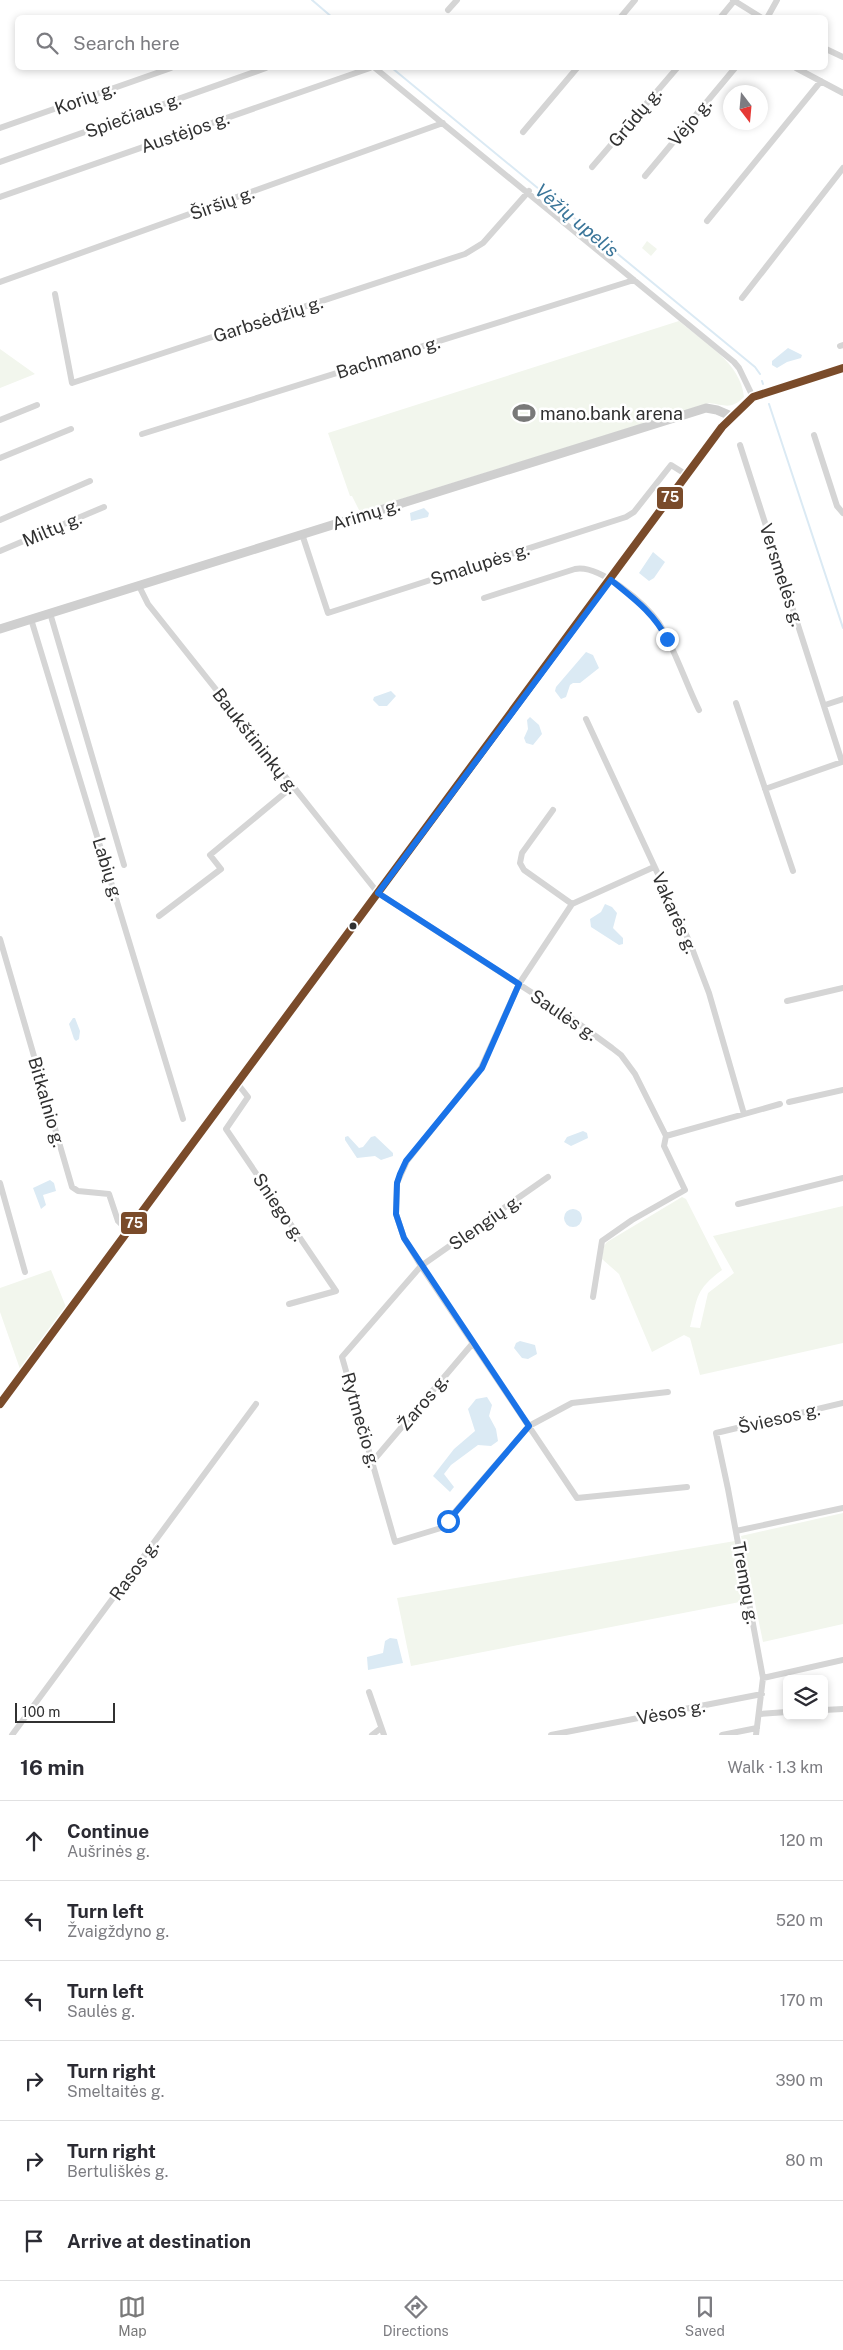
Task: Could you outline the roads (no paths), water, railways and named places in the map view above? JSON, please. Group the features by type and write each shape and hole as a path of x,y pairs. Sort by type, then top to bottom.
{"main road":[{"path":"0,1404 731,416 753,397 843,368"},
{"name":"Arimų g.","path":"0,629 706,408 731,416"}],"street":[{"path":"448,10 457,0"},
{"path":"622,15 635,0"},
{"path":"722,15 733,0 757,15"},
{"path":"769,15 777,0"},
{"path":"828,49 843,57"},
{"name":"Korių g.","path":"0,128 165,70"},
{"name":"Spiečiaus g.","path":"0,162 260,70"},
{"name":"Austėjos g.","path":"0,197 364,70"},
{"path":"377,70 529,192 734,362 753,397"},
{"path":"523,132 576,70"},
{"name":"Grūdų g.","path":"592,166 675,70"},
{"name":"Vėjo g.","path":"645,176 733,70"},
{"path":"800,70 843,93"},
{"path":"707,221 820,81"},
{"name":"Širšių g.","path":"0,282 443,123"},
{"path":"742,298 843,168"},
{"name":"Garbsėdžių g.","path":"55,294 72,383 465,254 482,243 529,192"},
{"name":"Bachmano g.","path":"142,434 634,280"},
{"path":"0,420 37,405"},
{"path":"0,458 70,429"},
{"path":"814,435 837,506 843,513"},
{"name":"Versmelės g.","path":"740,445 842,762 765,788"},
{"name":"Smalupės g.","path":"302,534 328,613 626,517 634,512 671,465 687,476"},
{"path":"0,520 90,481"},
{"name":"Miltų g.","path":"0,551 104,507"},
{"name":"Smalupės g.","path":"484,598 578,568 592,570 611,580 647,610 659,624 698,710"},
{"name":"Baukštininkų g.","path":"140,586 148,604 378,893"},
{"path":"50,613 124,864"},
{"name":"Labių g.","path":"31,619 183,1119"},
{"path":"825,705 843,698"},
{"path":"736,702 793,871"},
{"name":"Vakarės g.","path":"586,719 690,943 709,993 744,1114"},
{"path":"159,916 221,869 210,855 292,786"},
{"path":"553,810 522,853 520,863 524,870 572,904"},
{"path":"654,867 572,904 519,984 482,1068 406,1161 397,1183 396,1214 404,1238 421,1266 577,1498 686,1487"},
{"name":"Saulės g.","path":"378,893 579,1024 621,1055 640,1083 666,1136 664,1146 685,1190 632,1220 602,1241 593,1297"},
{"name":"Bitkalnio g.","path":"0,939 72,1187 78,1191 109,1194 118,1221 128,1231"},
{"path":"787,1001 843,988"},
{"name":"Sniego g.","path":"237,1083 248,1097 226,1128 336,1291 288,1304"},
{"path":"789,1102 843,1090"},
{"path":"666,1136 780,1104"},
{"name":"Slengių g.","path":"421,1266 548,1177"},
{"path":"738,1204 843,1178"},
{"path":"0,1183 25,1272"},
{"name":"Rytmečio g.","path":"421,1266 342,1357 395,1542 441,1528 529,1426"},
{"name":"Žaros g.","path":"373,1461 473,1343"},
{"path":"529,1426 572,1402 668,1392"},
{"name":"Šviesos g.","path":"716,1432 843,1403"},
{"name":"Rasos g.","path":"12,1735 256,1404"},
{"name":"Trempų g.","path":"716,1432 763,1678 757,1732"},
{"path":"736,1531 843,1508"},
{"path":"763,1678 843,1660"},
{"path":"369,1692 382,1732 372,1735"},
{"name":"Vėsos g.","path":"551,1735 762,1694"},
{"path":"828,1710 843,1708"},
{"path":"760,1714 783,1712"},
{"path":"722,1735 757,1732"}],"waterway":[{"name":"Vėžių upelis","path":"312,0 330,15"},
{"name":"Vėžių upelis","path":"394,70 755,367 760,374"},
{"name":"Vėžių upelis","path":"769,404 843,628"}],"place":[{"name":"mano.bank arena","path":"524,413"}]}
